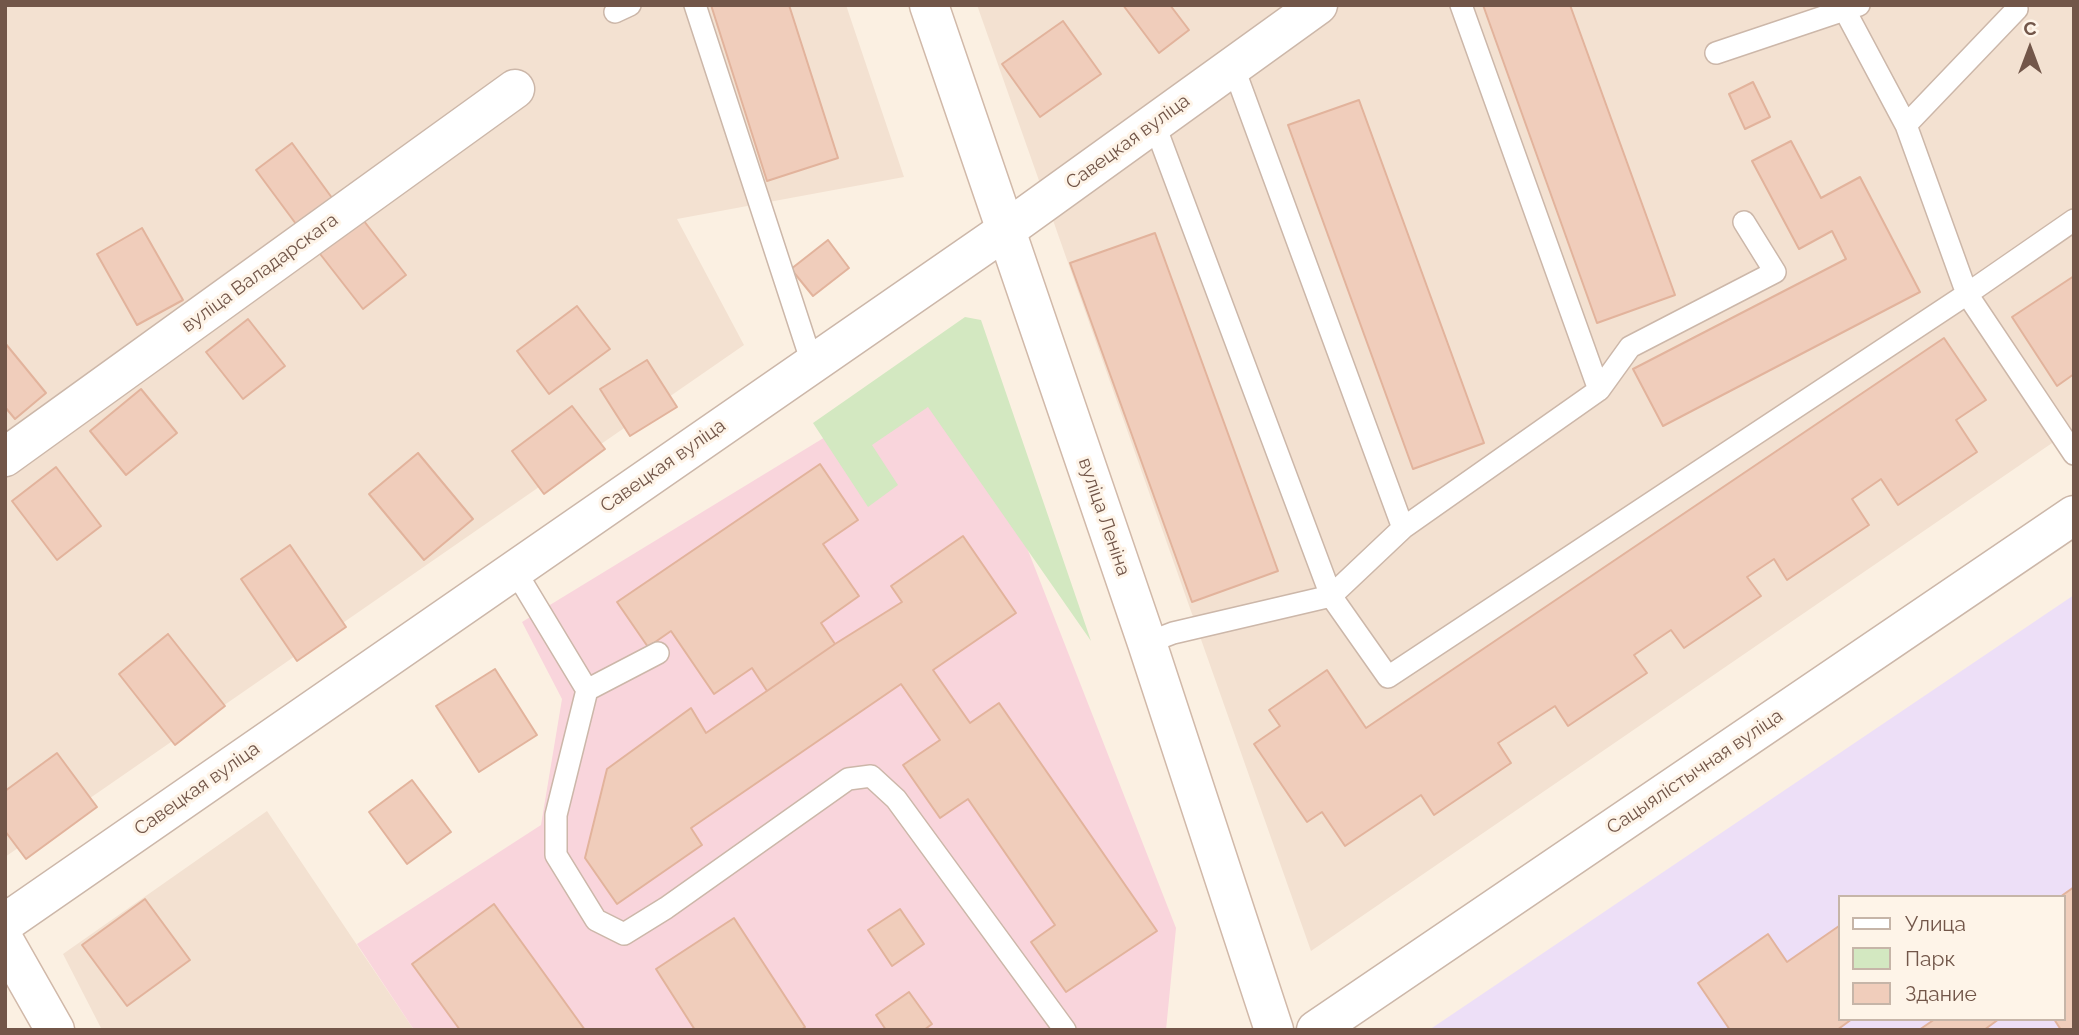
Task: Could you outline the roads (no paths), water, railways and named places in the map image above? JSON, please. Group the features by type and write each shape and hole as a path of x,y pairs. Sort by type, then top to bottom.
{"street":[{"name":"вуліца Леніна","path":"929,5 1147,643 1273,1030"},
{"name":"Савецкая вуліца","path":"5,923 1006,230 1318,5"},
{"name":"вуліца Валадарскага","path":"5,457 515,89"},
{"name":"Сацыялістычная вуліца","path":"1316,1030 2074,515"},
{"path":"5,942 55,1030"}],"lane":[{"path":"695,5 812,363"},
{"path":"1461,5 1599,390"},
{"path":"1906,125 2017,9 2016,5"},
{"path":"1716,53 1848,7 1906,125 1967,294 2074,454"},
{"path":"1233,66 1404,528"},
{"path":"1154,123 1331,596 1388,677 1967,294 2074,220"},
{"path":"1147,643 1173,633 1331,596 1404,528 1599,390 1630,347 1775,272 1744,222"},
{"path":"513,569 587,690 556,815 556,855 596,920 624,934 666,908 848,779 871,776 896,799 1065,1030"},
{"path":"587,690 658,653"}]}
